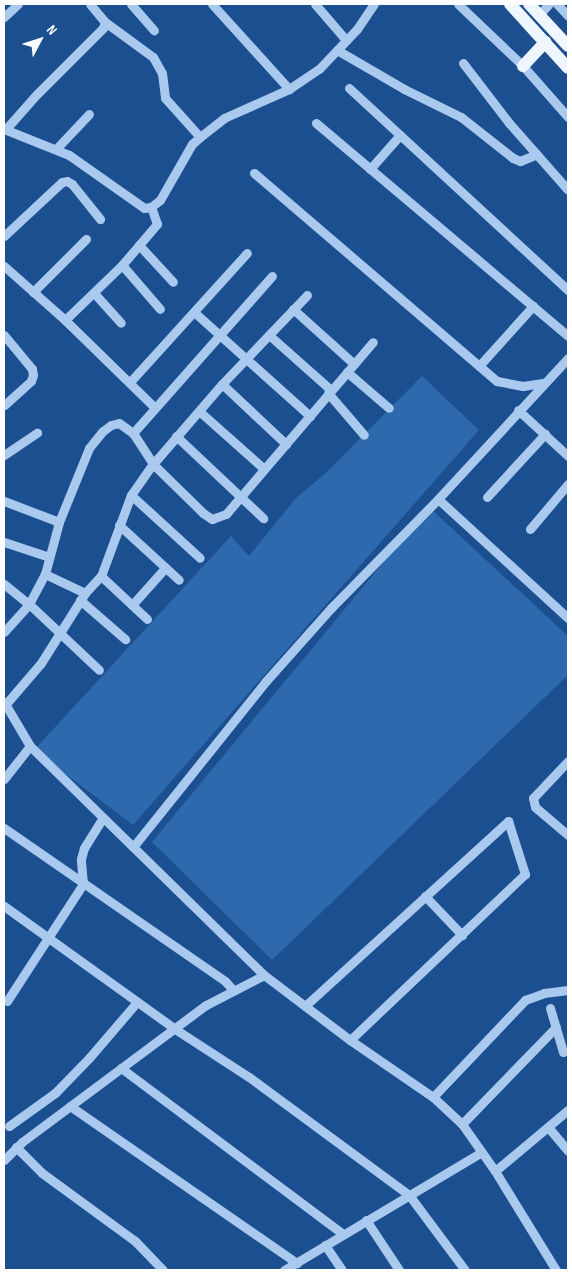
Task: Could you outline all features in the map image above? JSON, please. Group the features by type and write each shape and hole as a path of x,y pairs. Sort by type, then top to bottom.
{"main road":[{"path":"510,4 568,68"},
{"path":"529,4 568,46"},
{"path":"522,66 545,42"}],"street":[{"path":"4,17 18,4"},
{"path":"90,4 104,22 153,57 162,73 165,98 200,137"},
{"path":"131,4 154,30"},
{"path":"212,4 289,89"},
{"path":"315,4 346,40"},
{"path":"104,22 103,28 4,129 56,149 88,166 144,208 152,207 160,200 192,144 224,118 289,89 319,69 346,40 374,4"},
{"path":"458,4 522,66 568,117"},
{"path":"539,15 549,4"},
{"path":"557,4 568,16"},
{"path":"337,50 404,89 461,117 513,158 520,161 537,154"},
{"path":"463,63 493,103 568,190"},
{"path":"349,88 568,290"},
{"path":"56,149 89,114"},
{"path":"316,123 568,336"},
{"path":"370,169 400,135"},
{"path":"254,172 497,381 504,384 523,386 543,383"},
{"path":"4,236 56,187 67,181 72,184 100,219"},
{"path":"65,320 140,245 156,224 152,207"},
{"path":"33,292 86,239"},
{"path":"140,245 173,282"},
{"path":"130,382 246,253"},
{"path":"122,265 160,309"},
{"path":"6,271 65,320 154,407"},
{"path":"133,433 154,407 272,276"},
{"path":"94,293 122,323"},
{"path":"307,295 222,384 153,464 131,495 101,576 83,596 41,663 5,704 30,746 264,975 350,1040 433,1097 462,1124 495,1172 556,1270"},
{"path":"479,366 533,306"},
{"path":"293,309 354,364"},
{"path":"194,312 310,416"},
{"path":"4,334 32,368 33,375 31,381 4,405"},
{"path":"269,335 329,392 364,434"},
{"path":"4,632 29,604 45,574 59,522 90,448 103,431 119,422 133,433 153,464 203,513 212,519 226,514 373,342"},
{"path":"133,847 266,681 331,608 438,499 518,410 568,358"},
{"path":"347,372 388,408"},
{"path":"222,384 286,444"},
{"path":"199,410 264,469"},
{"path":"518,410 568,456"},
{"path":"4,455 37,433"},
{"path":"487,497 545,434"},
{"path":"176,436 264,518"},
{"path":"530,528 568,484"},
{"path":"131,495 200,558"},
{"path":"438,499 568,618"},
{"path":"4,502 59,522"},
{"path":"119,525 179,580"},
{"path":"4,542 49,557"},
{"path":"132,605 165,568"},
{"path":"45,574 83,596 125,639"},
{"path":"101,576 147,619"},
{"path":"4,584 29,604 99,670"},
{"path":"4,779 30,746"},
{"path":"568,761 533,798 536,807 568,833"},
{"path":"7,1001 83,884 81,859 84,848 103,818"},
{"path":"305,1006 508,821 525,874 350,1040"},
{"path":"4,828 224,981 234,991"},
{"path":"425,896 462,935"},
{"path":"4,906 175,1029 250,1077 409,1195 465,1270"},
{"path":"4,1160 16,1147 206,1006 264,975"},
{"path":"433,1097 525,1000 544,993 568,990"},
{"path":"9,1126 55,1093 89,1058 137,1002"},
{"path":"550,1008 563,1052"},
{"path":"462,1124 556,1027"},
{"path":"121,1068 343,1234"},
{"path":"70,1106 297,1263"},
{"path":"495,1172 568,1110"},
{"path":"548,1127 568,1150"},
{"path":"16,1147 42,1173 135,1241 163,1270"},
{"path":"284,1270 482,1152"},
{"path":"366,1220 399,1270"},
{"path":"325,1245 342,1270"}],"shaded area":[{"path":"422,376 479,430 133,825 34,750 231,536 249,556 296,498 328,471"},
{"path":"429,507 568,636 568,675 272,960 152,842"}]}
